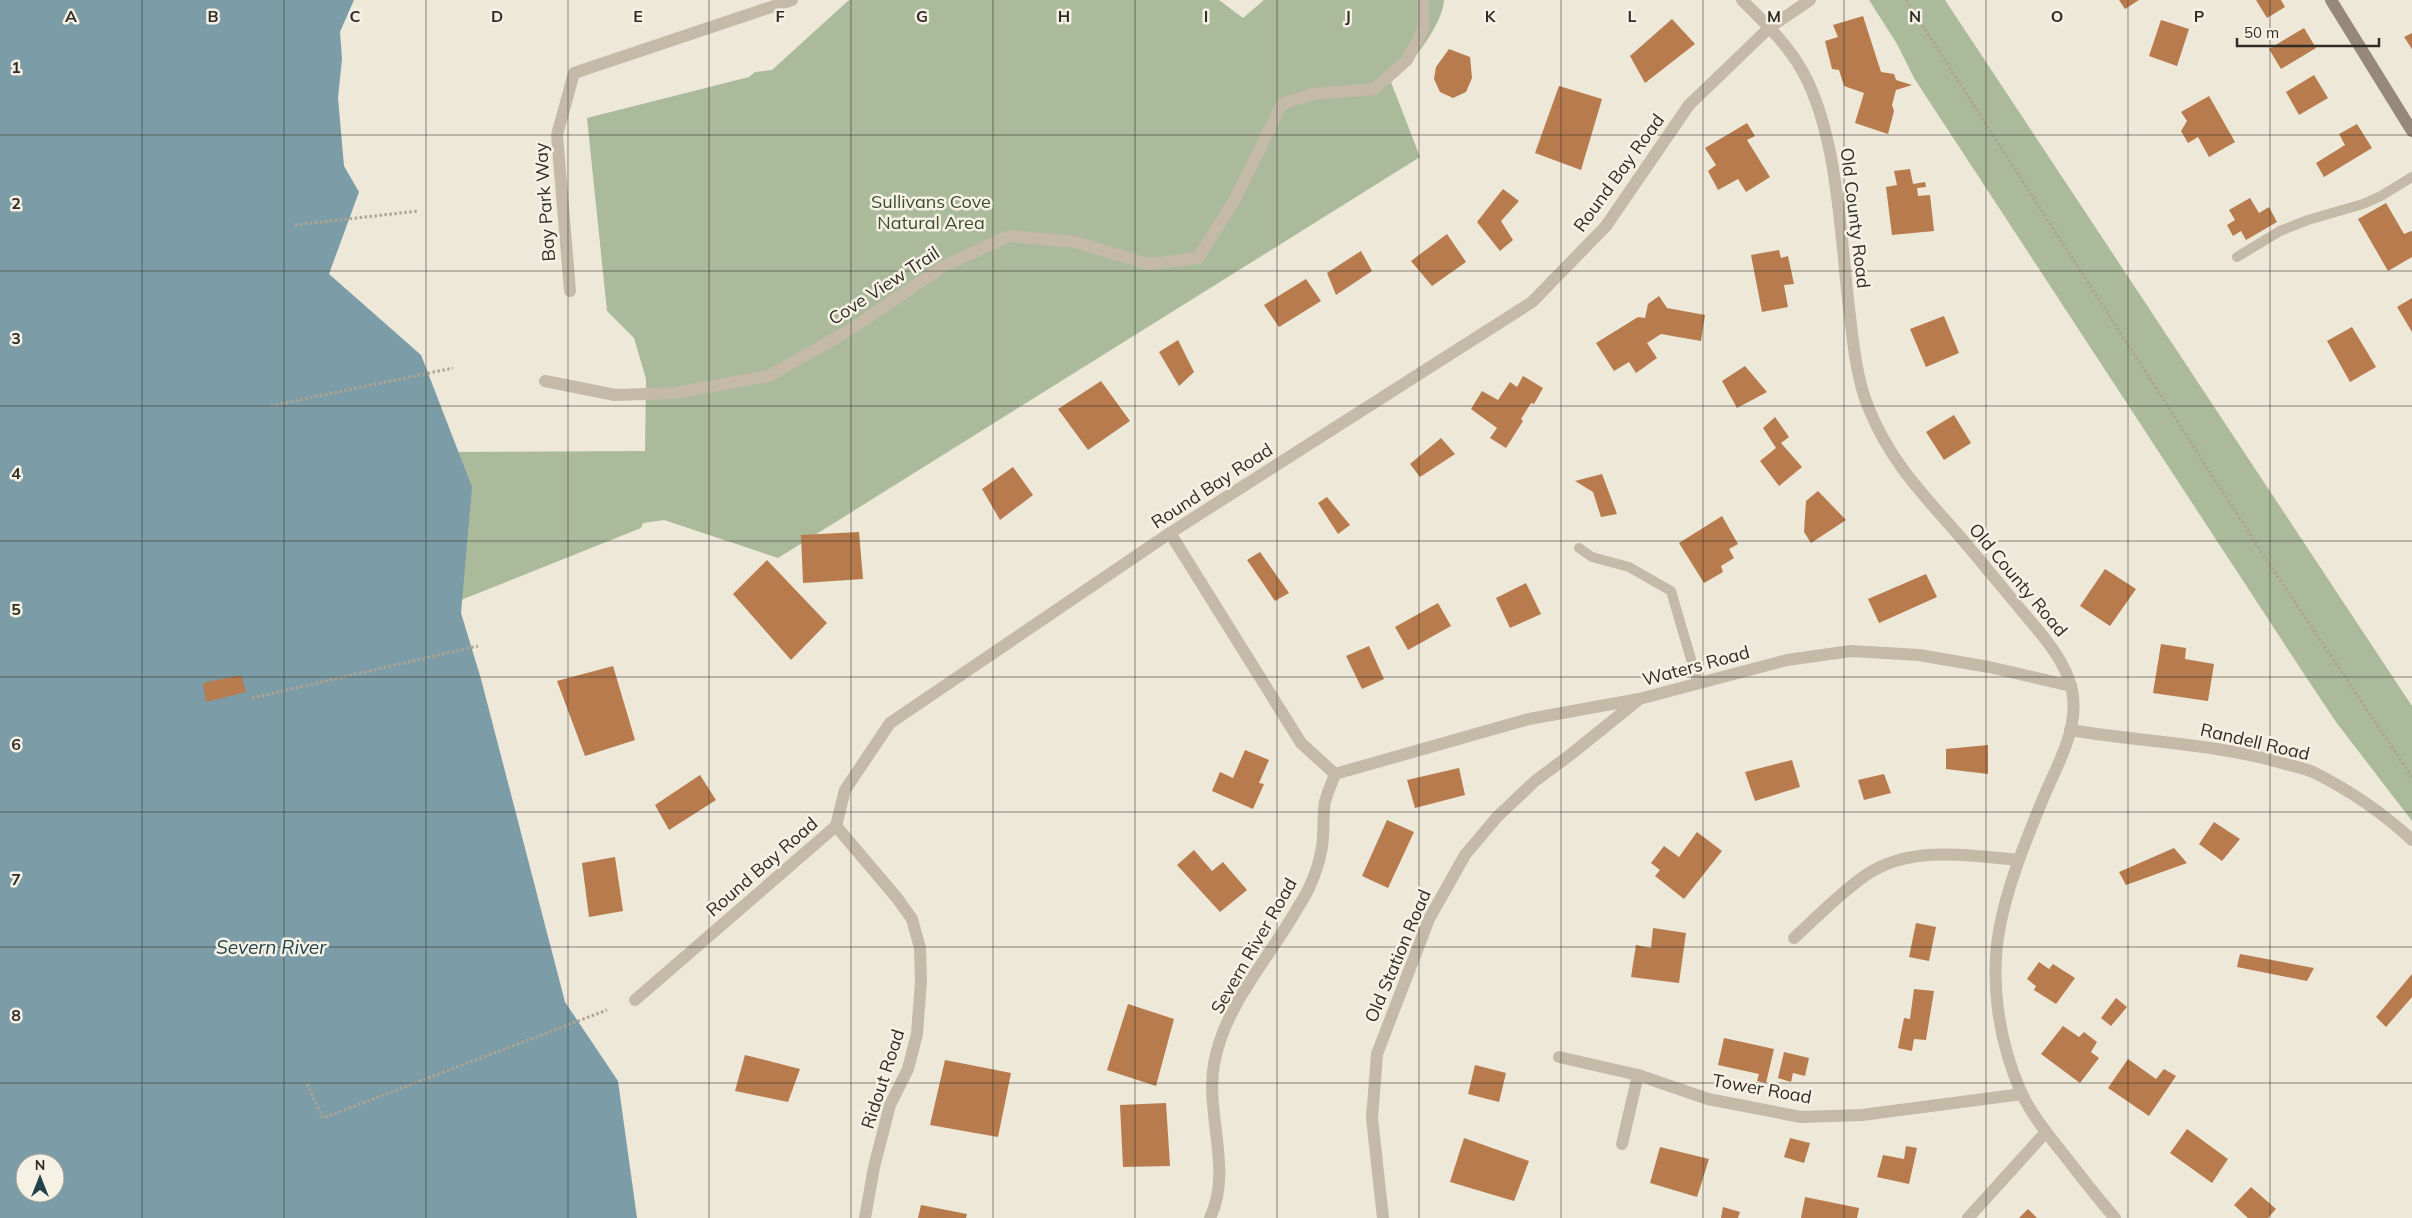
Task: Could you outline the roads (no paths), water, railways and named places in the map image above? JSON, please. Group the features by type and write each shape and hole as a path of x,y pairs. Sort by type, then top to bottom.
{"street":[{"name":"Bay Park Way","path":"570,291 557,135 574,73 792,0"},
{"name":"Cove View Trail","path":"545,381 615,395 675,393 769,376 848,331 944,266 1009,236 1074,242 1149,264 1198,258 1234,201 1282,104 1313,94 1374,89 1407,60 1423,30 1424,0"},
{"name":"Old County Road","path":"1742,0 1769,28 1798,63 1819,107 1830,151 1854,347 1868,406 1887,447 1919,492 1955,531 2053,647 2071,686 2074,703 2070,730 2061,762 2048,786 2018,860 1999,930 1996,992 2008,1056 2022,1094 2046,1132 2115,1218"},
{"name":"Round Bay Road","path":"636,1000 836,826 845,790 890,724 1170,534 1532,302 1606,226 1689,104 1769,28 1810,0"},
{"path":"2331,0 2412,131"},
{"path":"1170,534 1301,743 1335,774"},
{"name":"Waters Road","path":"1335,774 1529,719 1638,699 1787,660 1851,651 1919,655 1989,667 2071,686"},
{"name":"Old Station Road","path":"1383,1218 1372,1118 1376,1054 1429,919 1465,855 1497,817 1535,780 1570,756 1638,699"},
{"name":"Randell Road","path":"2070,730 2124,739 2205,747 2265,758 2314,773 2364,802 2412,840"},
{"name":"Severn River Road","path":"1210,1218 1217,1205 1218,1176 1218,1142 1213,1105 1214,1064 1236,1006 1309,889 1321,851 1325,803 1335,774"},
{"name":"Ridout Road","path":"836,826 898,898 912,919 920,948 921,981 917,1034 908,1069 890,1106 874,1167 865,1218"},
{"path":"1794,938 1867,874 1902,859 1950,854 2018,860"},
{"name":"Tower Road","path":"1559,1057 1638,1075 1708,1099 1801,1117 1862,1115 2022,1094"},
{"path":"1622,1144 1638,1075"},
{"path":"1968,1218 2046,1132"}],"lane":[{"path":"2237,257 2280,231 2308,220 2363,204 2381,196 2412,177"},
{"path":"1578,548 1592,557 1629,567 1671,591 1698,683"}],"water":[{"name":"Severn River","path":"0,0 354,0 340,32 342,59 338,98 344,166 359,192 329,274 421,355 472,487 461,613 481,679 565,1002 618,1081 637,1218 0,1218"}],"park label":[{"name":"Sullivans Cove Natural Area","path":"931,212"}]}
